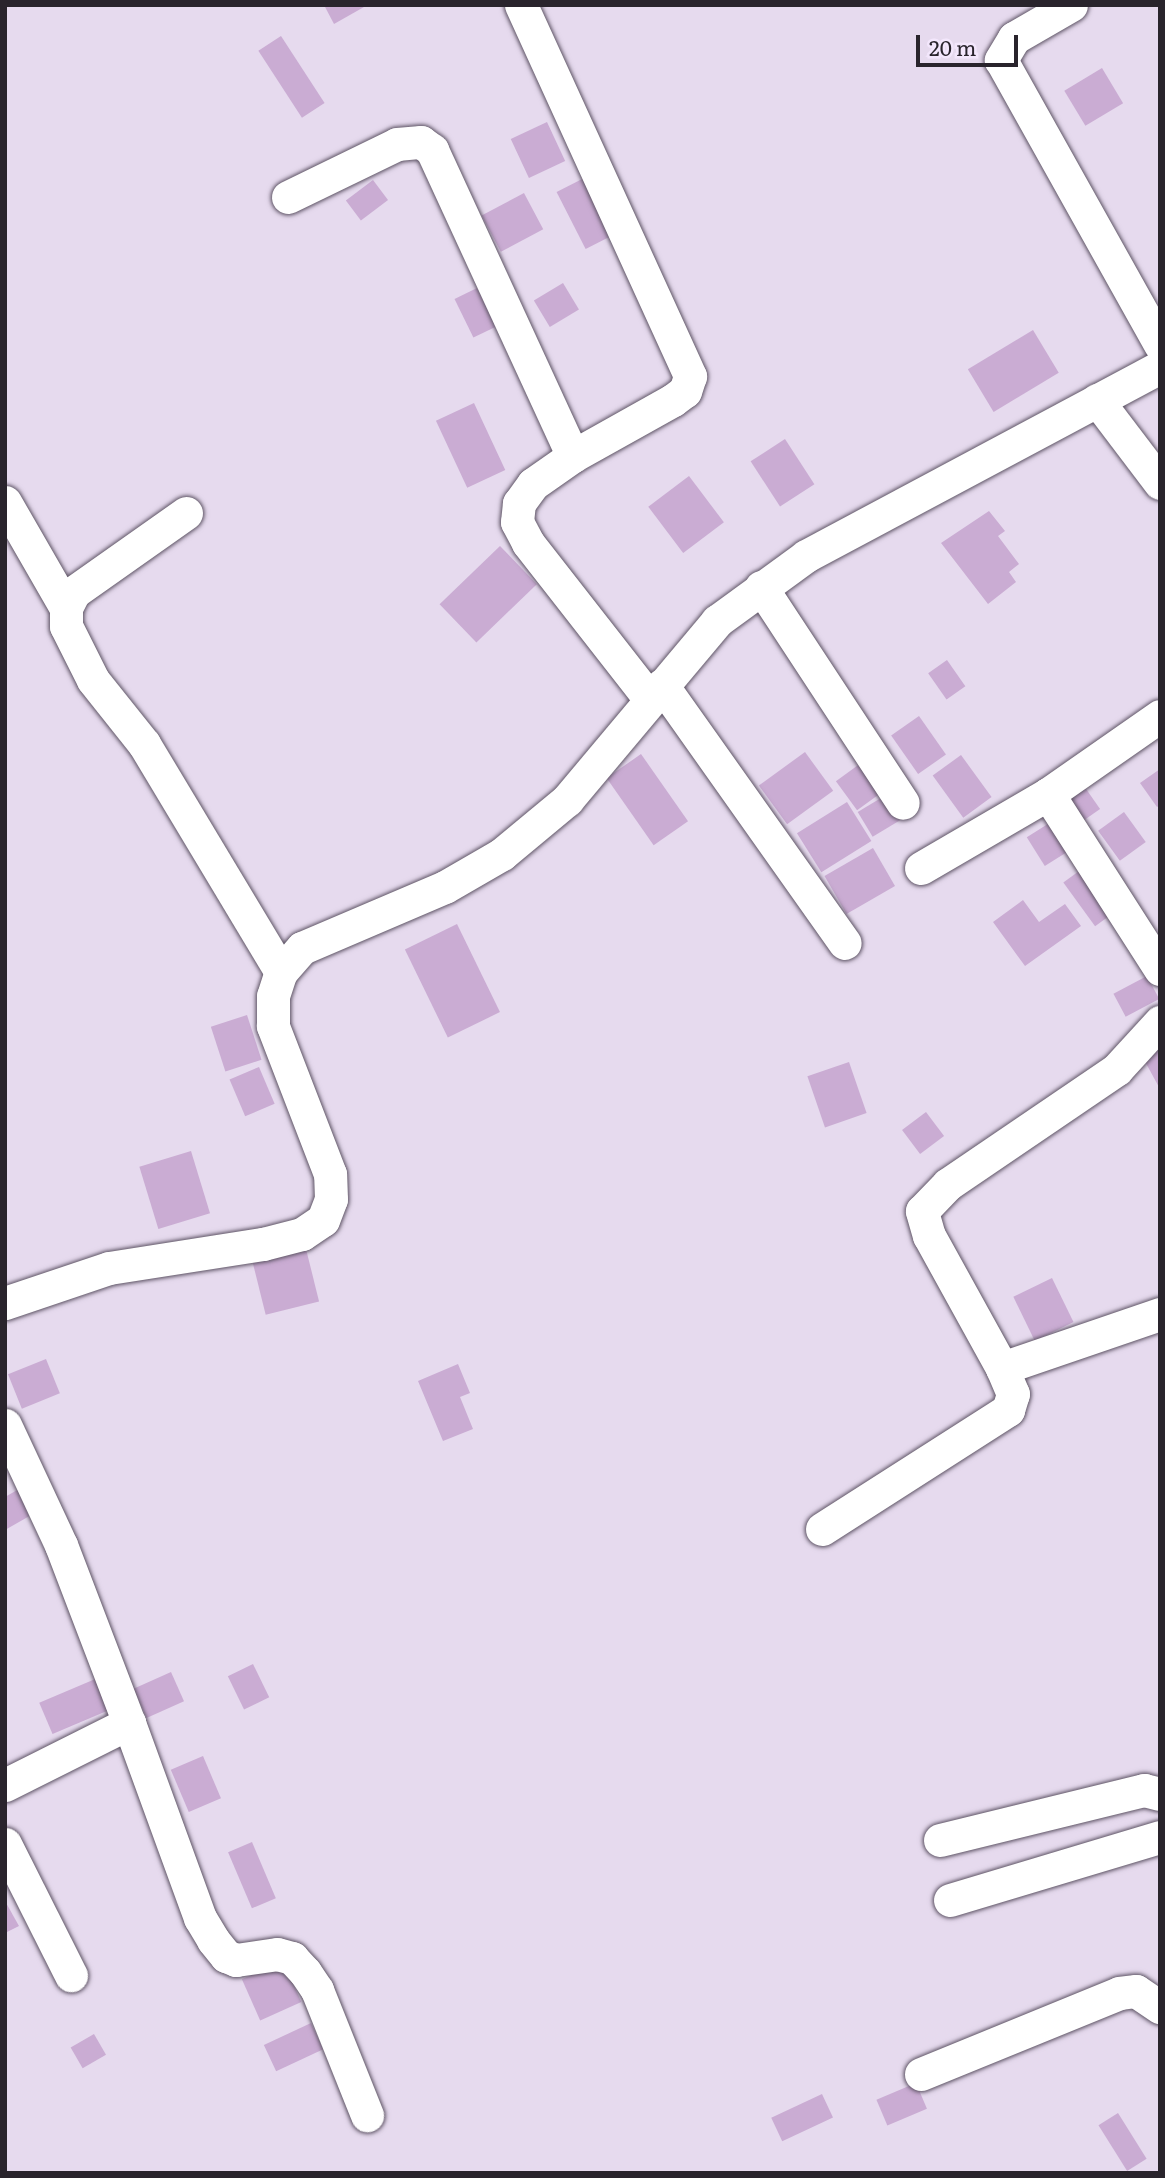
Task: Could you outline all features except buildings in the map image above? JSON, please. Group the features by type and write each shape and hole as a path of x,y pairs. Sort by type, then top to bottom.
{"street":[{"path":"522,5 690,376 685,391 673,400 573,456 533,484 519,503 517,522 656,692 845,943"},
{"path":"1071,5 1014,38 1001,60 1160,345"},
{"path":"288,197 397,144 421,142 432,150 573,456"},
{"path":"5,1303 43,1287 134,1262 263,1244 302,1234 323,1220 331,1199 330,1174 273,1026 273,996 282,972 302,948 445,887 502,854 567,800 717,621 761,587 862,525 1160,367"},
{"path":"1097,400 1160,483"},
{"path":"5,502 66,608"},
{"path":"186,513 74,592 66,608 66,626 76,653 144,744 282,972"},
{"path":"761,587 903,803"},
{"path":"921,868 1048,794 1160,716"},
{"path":"1048,794 1160,969"},
{"path":"822,1529 1008,1410 1013,1394 1002,1368 929,1236 922,1211 948,1184 1084,1095 1124,1064 1160,1022"},
{"path":"1002,1368 1160,1314"},
{"path":"5,1425 61,1545 200,1918 226,1956 236,1961 277,1954 292,1958 305,1972 367,2115"},
{"path":"5,1784 129,1723"},
{"path":"940,1840 1144,1790 1160,1794"},
{"path":"950,1900 1160,1837"},
{"path":"5,1843 71,1975"},
{"path":"921,2074 1119,1993 1136,1991 1160,2007"}]}
